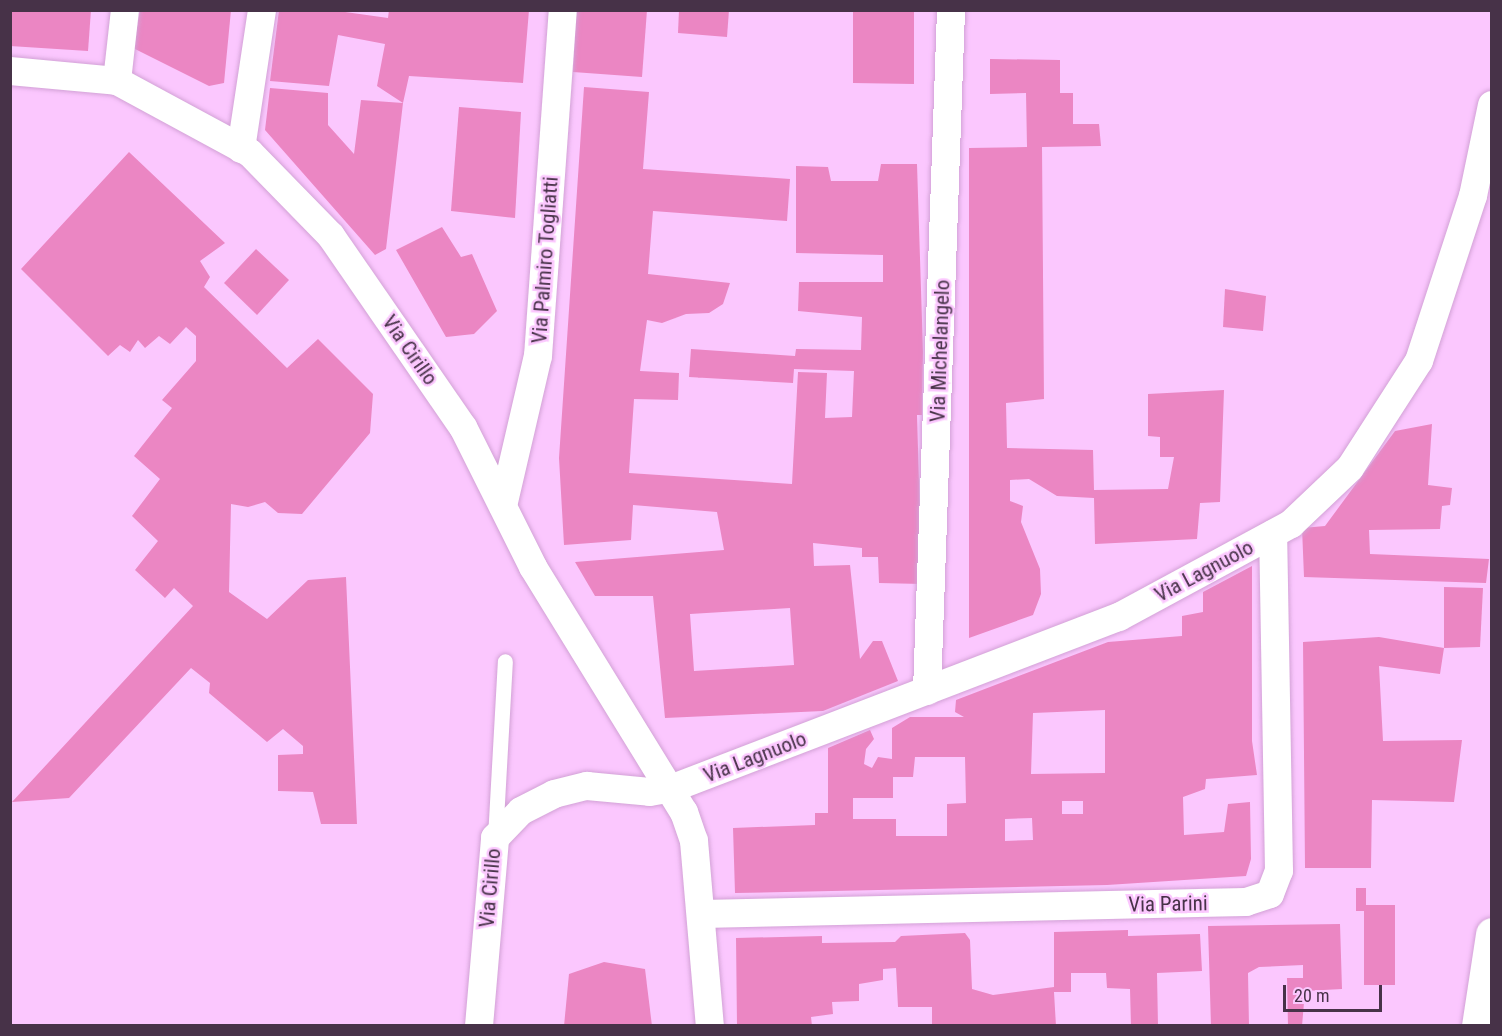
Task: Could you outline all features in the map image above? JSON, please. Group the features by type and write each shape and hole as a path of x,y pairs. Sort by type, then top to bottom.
{"highway":[{"path":"1478,1026 1491,934"}],"street":[{"path":"117,81 125,10"},
{"path":"241,149 262,10"},
{"name":"Via Palmiro Togliatti","path":"503,506 538,356 563,10"},
{"name":"Via Michelangelo","path":"927,692 951,10"},
{"name":"Via Cirillo","path":"10,71 117,81 241,149 331,236 463,427 539,577 643,749 673,789 694,841 710,1026"},
{"name":"Via Lagnuolo","path":"673,789 1119,617 1291,524 1350,468 1419,361 1473,196 1491,105"},
{"name":"Via Parini","path":"702,914 1246,902 1270,894 1279,871 1273,534"},
{"name":"Via Cirillo","path":"479,1026 495,838 521,811 554,794 586,786 650,792 673,789"}],"lane":[{"path":"495,838 505,661"}],"building":[{"path":"10,10 91,10 88,51 10,46"},
{"path":"140,10 231,10 224,83 209,86 133,48"},
{"path":"279,10 331,10 388,18 389,10 529,10 523,83 409,76 403,103 377,86 385,44 338,35 329,86 270,81"},
{"path":"576,10 647,10 642,77 573,72"},
{"path":"679,10 729,10 727,37 678,33"},
{"path":"853,10 914,10 914,84 853,83"},
{"path":"990,59 1060,60 1060,93 1073,93 1073,124 1099,124 1101,146 1042,147 1044,399 1006,403 1007,448 1093,450 1094,490 1168,489 1174,457 1160,457 1160,437 1148,436 1148,394 1224,390 1220,502 1200,503 1197,539 1095,544 1094,498 1057,496 1029,479 1010,480 1010,501 1023,506 1021,522 1040,569 1041,594 1033,615 969,638 969,148 1027,147 1026,93 990,94"},
{"path":"584,87 649,92 643,169 790,179 787,221 653,211 648,274 730,283 723,304 709,313 686,314 662,323 647,320 640,371 679,373 678,400 634,399 629,473 792,484 798,372 827,373 825,418 852,417 854,371 794,369 793,383 689,377 691,349 795,356 796,349 861,350 862,317 798,311 799,282 883,282 883,255 796,253 796,166 828,167 831,181 878,181 881,164 917,164 923,352 922,415 917,415 922,584 879,583 878,557 862,557 862,548 813,543 814,566 850,565 860,659 873,641 882,641 898,681 823,711 665,718 653,596 595,596 575,562 724,550 717,512 633,505 631,540 564,545 559,458","holes":["790,608 794,665 694,671 690,614"]},
{"path":"270,88 328,93 328,125 354,154 361,100 403,103 386,249 375,255 265,130"},
{"path":"459,107 521,112 515,218 451,211"},
{"path":"129,152 225,243 200,261 210,277 204,287 287,368 318,339 373,394 370,433 302,514 278,513 265,502 248,507 231,504 229,592 267,619 308,580 346,577 357,824 321,824 313,792 278,791 278,755 303,754 303,746 283,729 267,742 209,693 210,683 191,668 69,798 12,802 193,606 174,588 165,598 135,570 158,541 132,516 160,479 134,456 172,408 162,400 196,361 196,336 186,327 170,344 159,336 145,348 138,340 130,352 120,345 108,356 21,269"},
{"path":"442,227 461,257 472,254 497,311 474,334 446,337 396,250"},
{"path":"256,249 289,280 257,315 224,283"},
{"path":"1225,289 1266,296 1263,331 1223,327"},
{"path":"1432,424 1428,485 1452,488 1450,505 1442,506 1440,529 1369,530 1370,554 1489,559 1486,583 1304,577 1302,528 1325,526 1395,431"},
{"path":"1252,566 1252,741 1257,775 1206,779 1205,789 1183,797 1184,835 1224,832 1228,804 1250,802 1251,859 1246,876 1107,885 735,893 733,828 815,825 815,813 828,813 828,748 870,730 874,739 866,749 864,764 872,768 878,757 892,759 892,728 910,717 964,717 955,712 956,700 1108,642 1182,636 1182,616 1203,612 1203,592","holes":["1105,710 1105,773 1031,774 1033,713","915,757 965,757 966,803 947,804 947,836 896,836 896,819 853,819 853,798 893,798 893,777 913,777","1062,801 1083,801 1083,814 1062,814","1032,818 1033,840 1005,841 1005,819"]},
{"path":"1444,587 1483,588 1480,647 1444,648"},
{"path":"1379,637 1444,648 1440,674 1379,666 1383,741 1462,740 1454,802 1372,800 1371,868 1305,868 1303,642"},
{"path":"1356,888 1366,888 1366,905 1395,905 1395,985 1364,985 1364,911 1356,911"},
{"path":"1340,924 1342,989 1305,991 1302,1026 1288,1026 1287,978 1303,978 1303,965 1259,967 1248,973 1249,1026 1211,1026 1208,926"},
{"path":"1128,930 1128,936 1200,934 1202,971 1157,973 1158,1026 1131,1026 1130,989 1107,988 1106,973 1071,973 1071,992 1054,992 1056,1026 932,1026 932,1007 898,1007 896,968 883,969 883,980 859,984 859,1001 832,1002 833,1014 811,1017 812,1026 737,1026 736,938 822,936 822,943 895,942 901,936 965,933 970,940 972,989 993,995 1054,987 1054,932"},
{"path":"604,962 645,969 652,1026 564,1026 569,974"}]}
